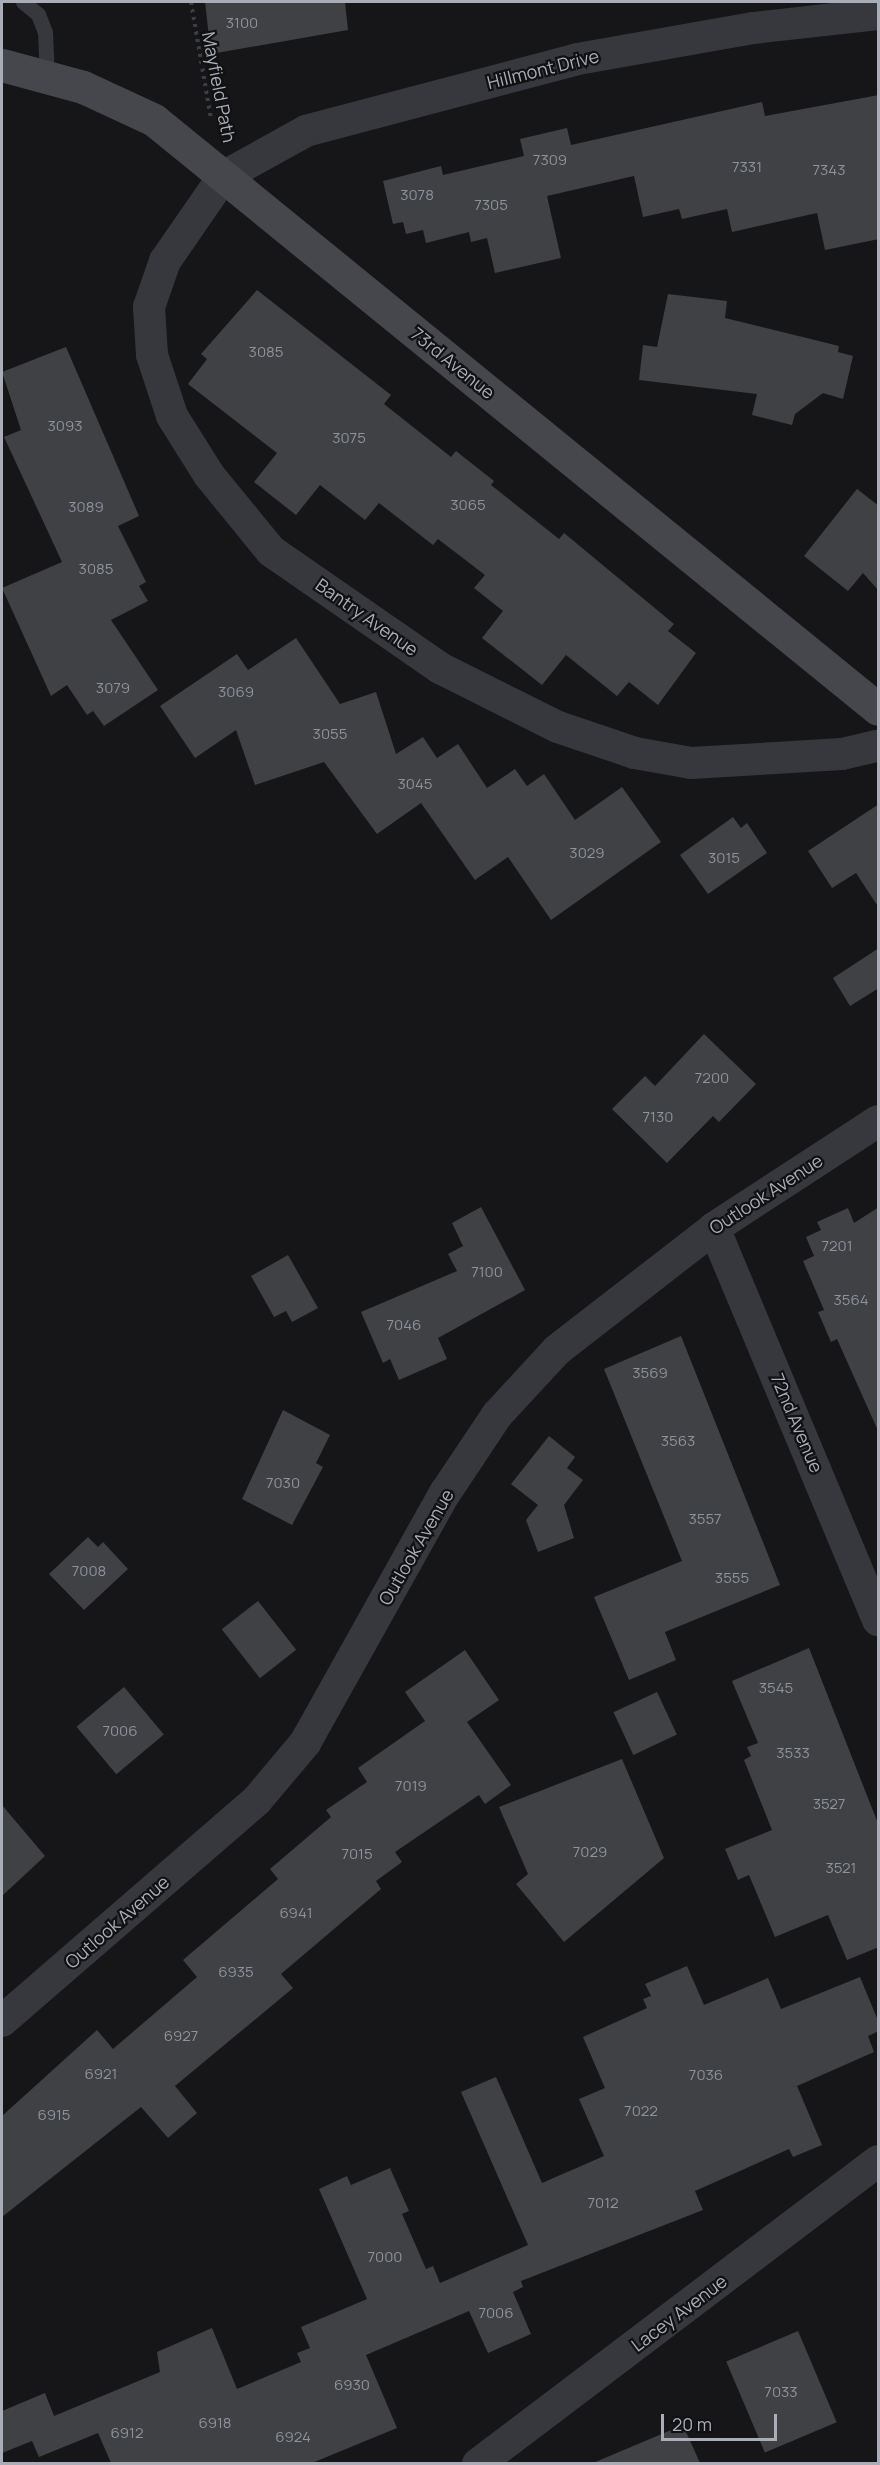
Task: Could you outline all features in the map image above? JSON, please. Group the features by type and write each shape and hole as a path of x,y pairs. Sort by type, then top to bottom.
{"main road":[{"name":"73rd Avenue","path":"2,65 83,87 154,120 879,709"}],"street":[{"name":"Hillmont Drive","path":"223,177 306,131 578,59 753,28 879,14"},
{"name":"Bantry Avenue","path":"223,177 165,261 149,307 152,355 178,425 209,474 272,551 440,668 558,727 635,753 692,763 842,754 879,746"},
{"name":"Outlook Avenue","path":"2,2021 257,1800 304,1743 445,1494 497,1415 557,1350 714,1228 879,1121"},
{"name":"72nd Avenue","path":"714,1228 879,1620"},
{"name":"Lacey Avenue","path":"478,2463 879,2161"}],"lane":[{"path":"23,2 38,14 45,32 47,77"}],"path":[{"name":"Mayfield Path","path":"191,2 211,122"}],"building":[{"path":"205,2 345,2 348,30 211,54"},
{"path":"879,95 879,239 825,250 817,213 732,232 727,209 682,219 679,209 643,217 634,176 547,196 561,258 495,273 487,238 471,242 469,232 426,243 423,230 406,234 403,222 393,224 383,181 441,166 443,175 524,156 520,139 567,128 571,145 762,102 765,116"},
{"path":"257,290 391,395 384,404 451,457 456,451 494,481 491,485 559,539 564,533 674,624 668,631 696,653 658,705 629,682 617,696 566,655 542,685 482,638 503,611 474,588 485,575 438,539 433,545 379,503 365,520 320,485 296,515 254,482 277,453 188,384 207,359 201,354"},
{"path":"668,294 727,301 725,318 839,346 838,352 853,356 843,399 823,393 795,414 792,425 752,415 757,394 639,380 643,345 657,347"},
{"path":"66,347 139,516 118,526 146,582 139,586 148,601 111,620 158,690 104,726 93,711 87,715 67,685 51,696 2,588 62,562 4,437 21,430 2,372"},
{"path":"857,489 879,506 879,591 863,573 848,591 804,556"},
{"path":"296,638 340,704 376,692 396,754 423,737 437,758 458,744 487,788 515,769 527,786 544,774 575,820 622,787 661,842 551,920 508,857 475,880 421,803 377,834 324,762 255,785 236,730 195,758 160,706 237,654 248,670"},
{"path":"879,804 879,908 856,873 832,888 808,851"},
{"path":"733,817 741,828 747,823 767,853 708,894 680,855"},
{"path":"879,948 879,988 850,1006 833,978"},
{"path":"704,1034 756,1084 719,1122 713,1116 667,1163 612,1109 645,1076 655,1086"},
{"path":"481,1207 525,1290 438,1338 447,1359 399,1380 390,1359 383,1363 361,1312 457,1271 448,1254 463,1246 452,1223"},
{"path":"879,1207 879,1433 837,1339 831,1342 818,1312 824,1310 803,1261 814,1256 806,1237 821,1230 817,1222 848,1208 854,1223"},
{"path":"288,1255 318,1308 292,1322 286,1311 274,1317 251,1276"},
{"path":"681,1336 780,1585 665,1632 676,1660 629,1680 594,1597 682,1561 604,1369"},
{"path":"283,1410 330,1435 316,1463 323,1467 292,1525 242,1499"},
{"path":"549,1436 575,1457 567,1468 583,1480 564,1505 574,1538 538,1552 526,1520 538,1505 511,1484"},
{"path":"88,1537 98,1547 103,1542 128,1569 84,1610 49,1574"},
{"path":"258,1601 296,1650 260,1678 222,1629"},
{"path":"809,1648 879,1826 879,1947 847,1960 828,1915 775,1937 749,1875 738,1880 725,1849 772,1830 744,1760 751,1756 747,1747 758,1743 732,1681"},
{"path":"465,1650 499,1700 467,1722 511,1785 485,1804 479,1795 395,1852 402,1862 376,1881 381,1889 281,1974 293,1988 175,2086 197,2113 168,2138 141,2107 2,2217 2,2116 97,2030 113,2049 197,1977 183,1960 278,1879 270,1869 331,1817 326,1810 367,1782 358,1768 425,1721 405,1692"},
{"path":"124,1687 164,1734 116,1774 77,1727"},
{"path":"657,1692 677,1735 633,1755 613,1712"},
{"path":"622,1759 664,1858 564,1942 516,1884 528,1874 499,1807"},
{"path":"2,1805 45,1856 2,1896"},
{"path":"687,1966 704,2005 768,1978 781,2009 860,1977 879,2023 879,2031 868,2036 874,2052 797,2086 822,2145 793,2157 789,2149 695,2191 703,2210 521,2281 523,2287 513,2292 531,2334 488,2353 469,2311 366,2355 397,2428 312,2463 111,2463 98,2433 39,2457 32,2441 2,2453 2,2411 45,2393 54,2416 160,2372 157,2352 212,2328 237,2389 301,2362 297,2353 310,2348 301,2327 367,2299 319,2189 347,2176 351,2185 390,2168 409,2211 402,2214 426,2269 433,2266 440,2283 528,2245 461,2092 496,2077 542,2183 604,2156 579,2099 605,2088 583,2037 647,2008 643,1999 651,1996 645,1984"},
{"path":"798,2331 837,2422 765,2453 726,2361"},
{"path":"683,2425 700,2463 593,2463"}]}
